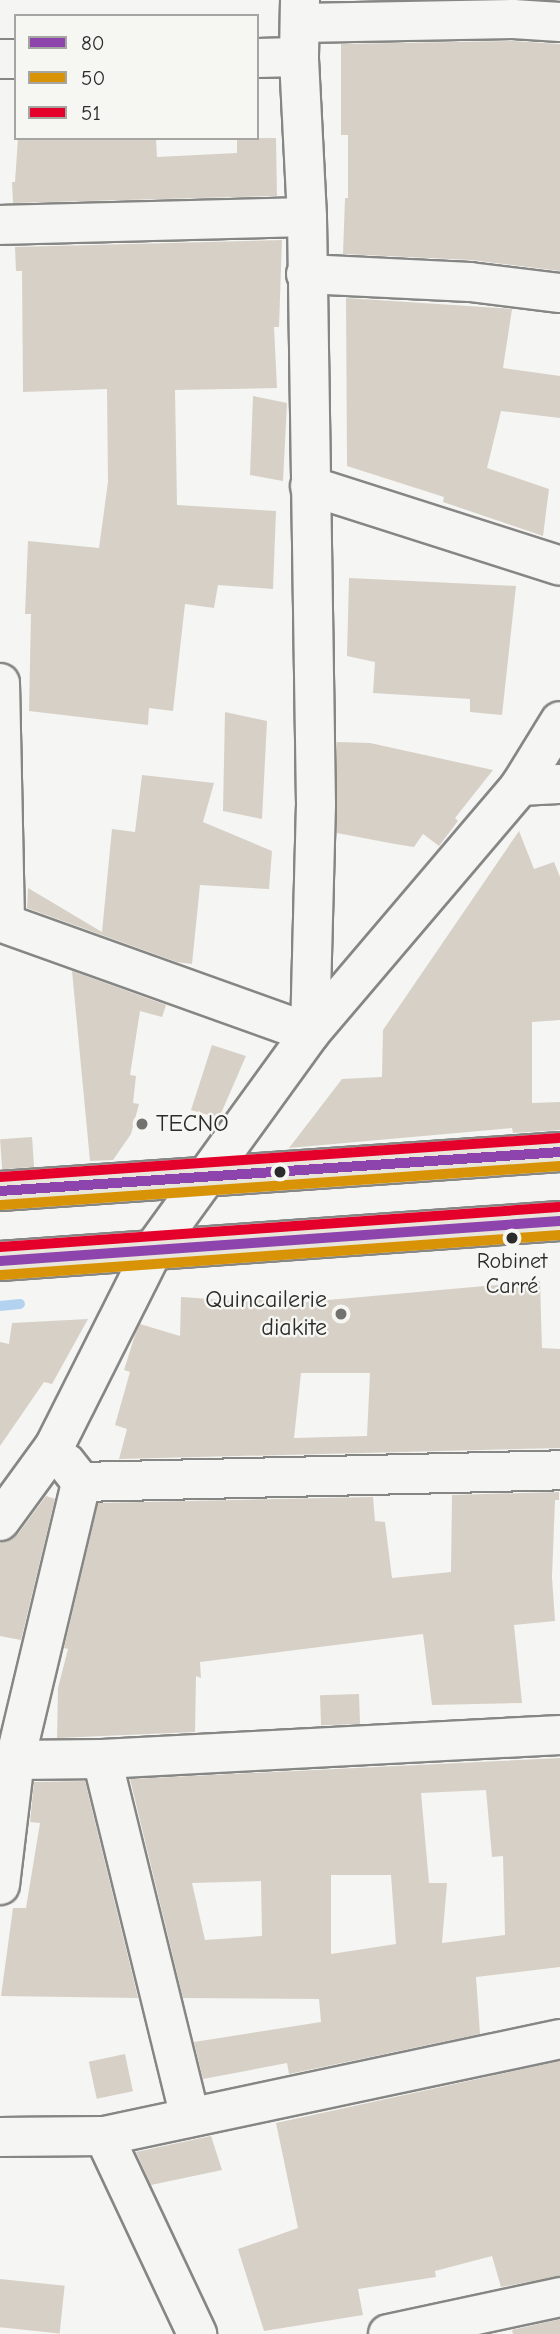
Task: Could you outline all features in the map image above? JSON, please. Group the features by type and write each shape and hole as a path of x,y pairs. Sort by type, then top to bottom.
{"main road":[{"path":"0,1191 560,1152"},
{"path":"0,1261 560,1221"}],"street":[{"path":"259,57 300,27 513,10 560,22"},
{"path":"300,27 307,217 316,804 310,1033"},
{"path":"0,225 307,217"},
{"path":"306,274 470,282 560,293"},
{"path":"310,486 560,566"},
{"path":"0,683 2,923 310,1033"},
{"path":"0,1521 54,1447 153,1250 310,1033 520,786 560,721"},
{"path":"520,786 560,783"},
{"path":"54,1447 81,1482"},
{"path":"81,1482 560,1470"},
{"path":"0,1885 15,1760 81,1482"},
{"path":"15,1760 102,1759 560,1735"},
{"path":"102,1759 190,2116"},
{"path":"0,2137 104,2136 560,2039"},
{"path":"104,2136 197,2334"},
{"path":"388,2334 560,2297"}],"building":[{"path":"513,41 560,44 560,271 471,260 343,254 345,198 348,198 348,135 341,135 341,44"},
{"path":"276,138 277,196 13,203 12,182 15,182 18,140 156,140 157,157 237,153 237,140"},
{"path":"282,240 279,327 274,327 277,388 175,390 177,505 276,511 273,589 218,585 214,608 185,604 173,711 149,708 148,725 29,711 31,614 25,614 28,541 99,548 108,482 107,389 23,392 22,271 16,271 15,247"},
{"path":"346,298 512,309 503,368 560,376 560,418 501,411 487,468 549,489 543,536 443,502 444,497 347,466"},
{"path":"253,396 287,403 283,481 250,475"},
{"path":"349,578 516,586 502,715 470,712 470,699 373,693 375,662 347,656"},
{"path":"225,712 267,721 262,819 223,811"},
{"path":"337,742 370,743 493,770 455,818 458,821 439,846 423,834 414,847 395,844 337,833"},
{"path":"142,775 214,783 203,822 272,851 269,889 200,885 192,964 177,962 27,908 28,888 102,932 112,829 135,832"},
{"path":"519,831 534,869 554,862 560,877 560,1020 532,1022 532,1103 560,1102 560,1130 513,1133 512,1128 289,1148 342,1079 382,1077 383,1030"},
{"path":"72,971 166,1005 162,1017 140,1011 130,1075 136,1076 133,1103 139,1104 131,1134 113,1160 90,1161"},
{"path":"212,1045 246,1056 219,1118 191,1110"},
{"path":"32,1137 34,1167 2,1169 0,1139"},
{"path":"540,1281 542,1348 560,1349 560,1448 119,1459 127,1429 115,1425 130,1372 124,1370 140,1324 180,1336 181,1297 254,1302 254,1296 284,1297 283,1304","holes":["301,1373 370,1373 367,1436 294,1438"]},
{"path":"88,1319 52,1384 44,1382 0,1446 0,1342 9,1344 12,1323"},
{"path":"559,1492 559,1500 555,1500 552,1577 555,1621 514,1625 522,1703 432,1705 423,1634 200,1662 201,1678 196,1676 195,1732 57,1738 58,1688 68,1649 64,1648 98,1503 373,1497 375,1521 385,1522 392,1578 451,1572 452,1495"},
{"path":"46,1496 55,1499 21,1640 0,1636 0,1543 18,1534"},
{"path":"359,1694 360,1724 321,1725 320,1695"},
{"path":"560,1758 560,1967 476,1977 480,2034 289,2074 287,2063 203,2079 194,2042 321,2022 319,1999 183,1998 130,1779","holes":["486,1790 492,1857 503,1856 505,1935 442,1943 447,1883 429,1883 421,1793","331,1875 391,1875 396,1944 331,1954","261,1881 262,1936 205,1940 192,1883"]},
{"path":"85,1781 138,1998 1,1996 13,1908 26,1908 40,1823 30,1822 34,1782"},
{"path":"125,2054 133,2091 97,2099 89,2062"},
{"path":"560,2061 560,2276 501,2287 492,2256 435,2271 436,2277 358,2289 363,2315 264,2331 238,2249 298,2228 276,2123"},
{"path":"211,2136 222,2170 151,2185 136,2152"},
{"path":"0,2279 65,2286 60,2334 0,2327"},
{"path":"560,2319 560,2334 513,2334 512,2330"}],"waterway":[{"path":"0,1306 20,1304"}],"transit line":[{"name":"51","path":"0,1177 559,1138"},
{"name":"80","path":"0,1191 560,1152"},
{"name":"50","path":"1,1205 560,1166"},
{"name":"51","path":"0,1247 559,1207"},
{"name":"80","path":"0,1261 560,1221"},
{"name":"50","path":"1,1275 560,1235"}],"place":[{"name":"TECNO","path":"142,1124"},
{"name":"Robinet Carré","path":"512,1238"},
{"name":"Quincailerie diakite","path":"341,1314"}]}
